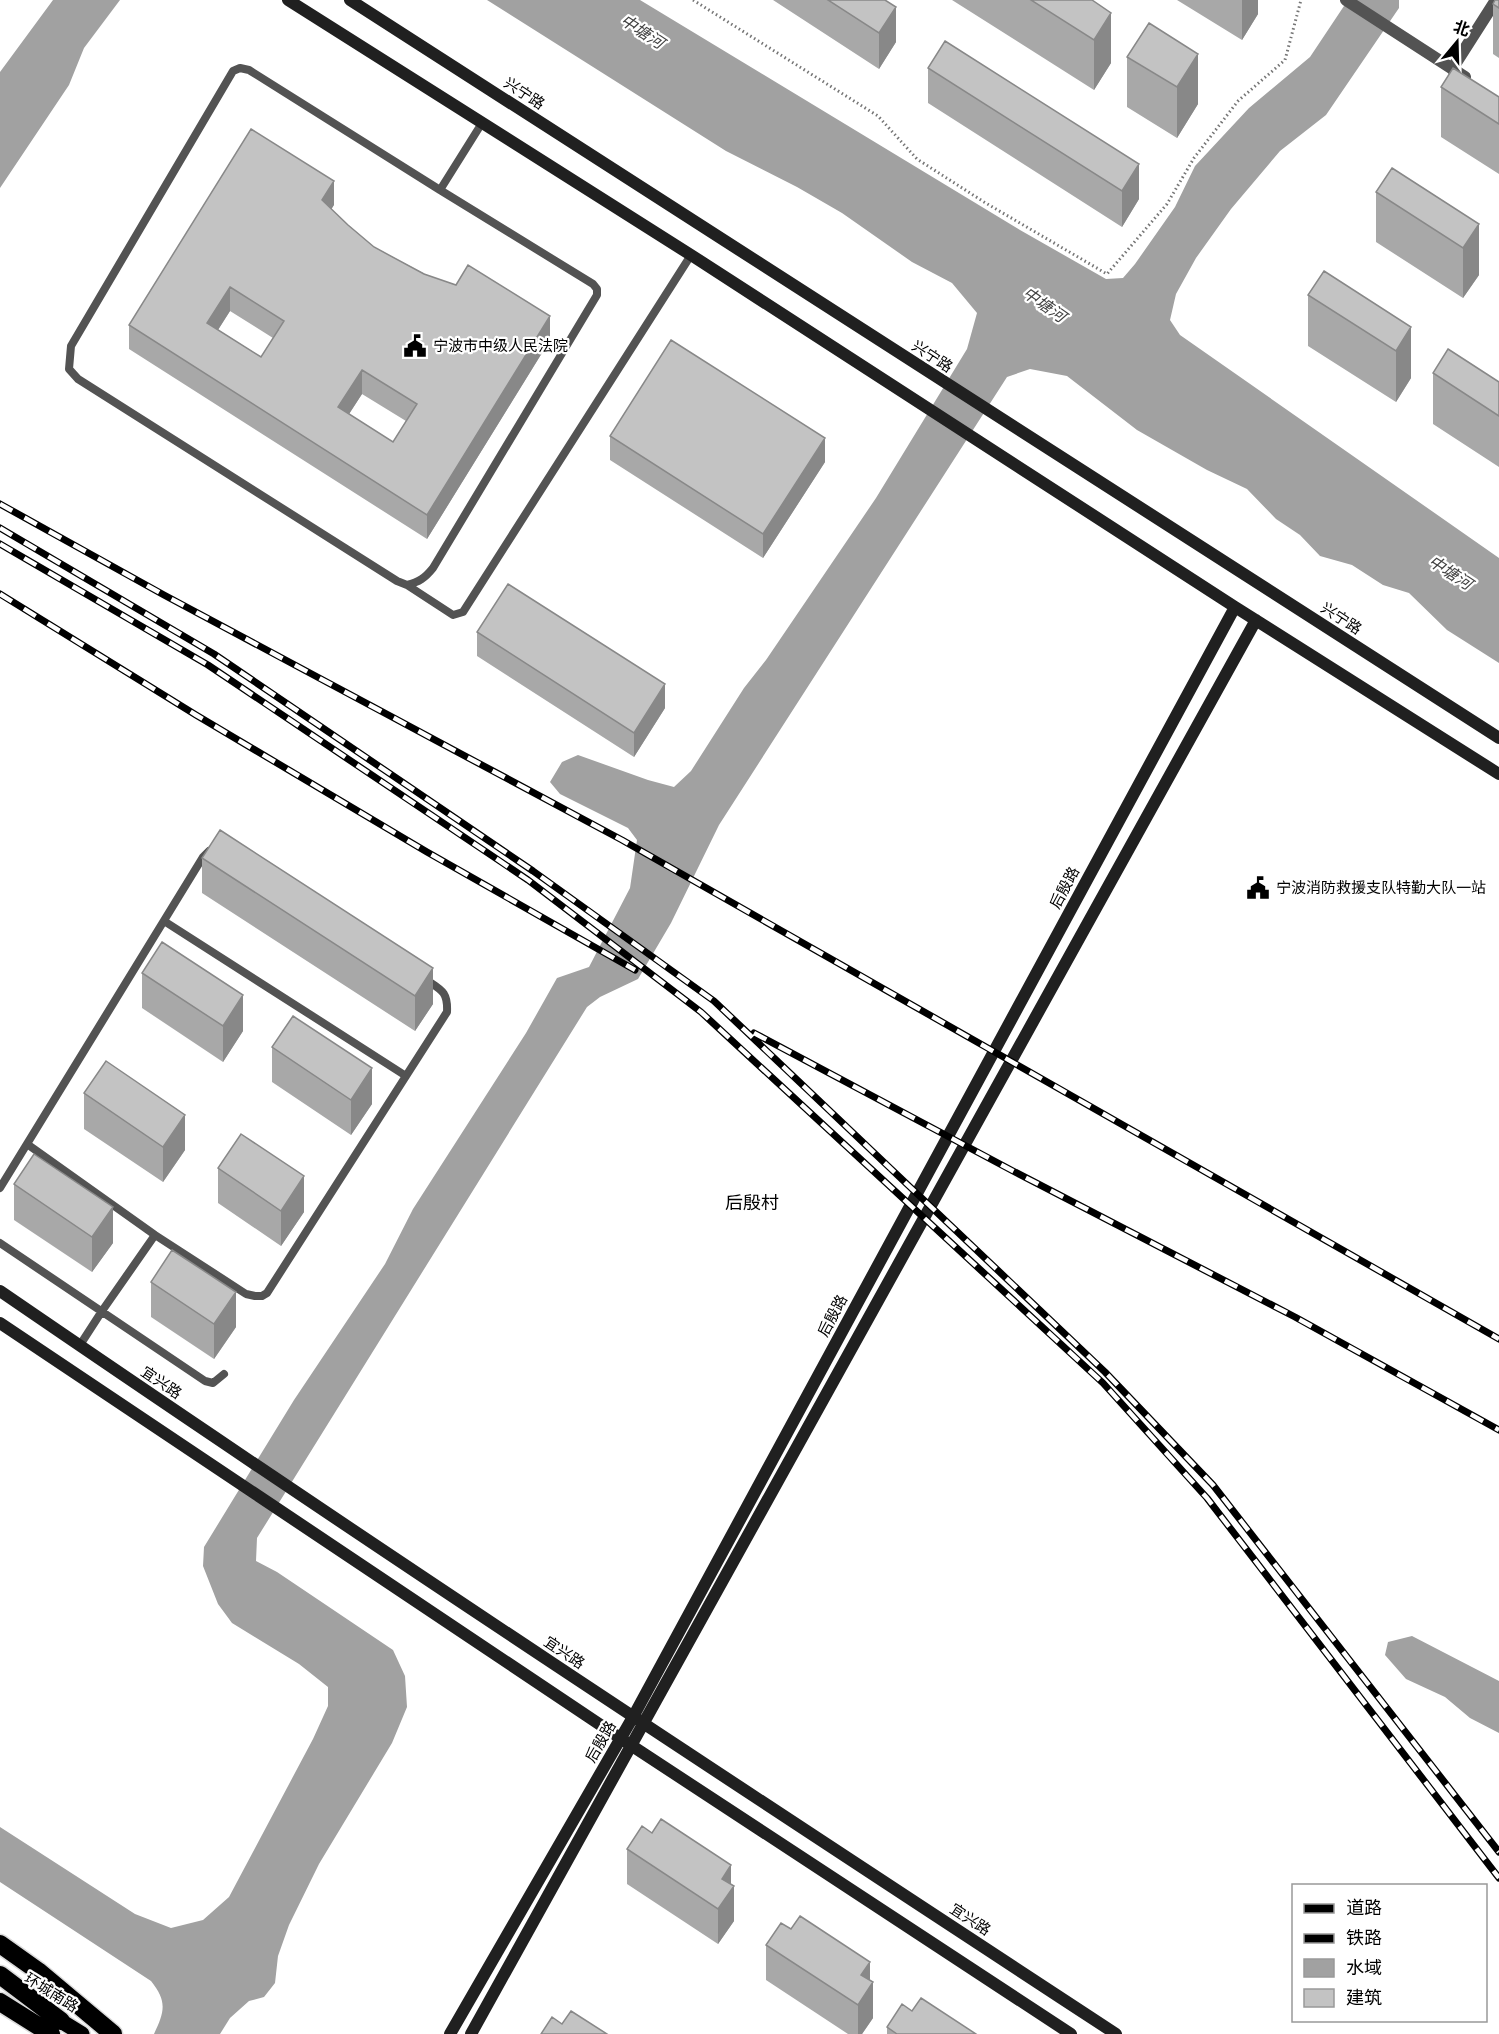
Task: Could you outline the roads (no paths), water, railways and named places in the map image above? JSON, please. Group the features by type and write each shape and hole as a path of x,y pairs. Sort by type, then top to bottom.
{"highway":[{"path":"0,1944 38,1971 113,2034"},
{"path":"0,1975 56,2027"},
{"path":"0,2002 56,2027"}],"main road":[{"path":"288,0 691,255 1235,607 1499,774"},
{"name":"兴宁路","path":"350,0 1499,738"},
{"name":"后殷路","path":"450,2034 633,1717 1235,607"},
{"name":"后殷路","path":"471,2034 1256,620"},
{"name":"宜兴路","path":"0,1291 238,1454 644,1725 1116,2034"},
{"path":"0,1323 620,1738 1071,2034"},
{"name":"环城南路","path":"0,1982 56,2027 82,2034"}],"street":[{"path":"1346,0 1480,87"},
{"path":"1452,69 1496,0"}],"lane":[{"path":"407,585 424,579 433,568 597,295 597,289 593,284 249,70 240,68 233,70 71,346 69,369 78,379 453,615 464,612 691,255"},
{"path":"440,189 482,123"},
{"path":"0,1188 202,857 213,846"},
{"path":"164,921 406,1076"},
{"path":"27,1144 155,1235 246,1294 262,1296 267,1293 447,1012 448,1000 445,993 416,973"},
{"path":"80,1346 155,1235"},
{"path":"0,1243 205,1382 213,1383 224,1374"}],"water":[{"path":"53,0 120,0 84,48 69,85 0,188 0,72"},
{"name":"中塘河","path":"487,0 640,0 1020,230 1106,279 1123,278 1175,207 1195,166 1249,108 1310,57 1348,0 1399,0 1399,8 1326,115 1280,151 1231,209 1196,258 1176,294 1170,320 1180,335 1499,558 1499,663 1447,630 1409,593 1383,585 1352,565 1320,556 1300,535 1276,519 1247,489 1207,470 1137,430 1067,376 1030,369 1007,377 719,825 671,923 638,979 600,997 587,1007 257,1538 256,1561 277,1572 393,1650 405,1676 407,1707 392,1743 319,1864 289,1925 278,1956 275,1983 264,1997 249,2001 230,2018 220,2034 154,2034 163,2006 160,1994 151,1981 0,1882 0,1827 135,1914 171,1928 203,1920 229,1897 313,1739 328,1706 328,1687 299,1664 232,1623 218,1604 203,1566 204,1547 294,1400 385,1264 413,1209 526,1033 557,978 589,967 630,888 637,840 628,828 560,794 550,782 562,762 578,755 674,787 691,771 744,688 766,660 876,498 967,349 977,313 952,283 912,262 842,213 726,151"},
{"path":"1412,1636 1499,1681 1499,1733 1470,1718 1445,1697 1406,1679 1385,1655 1388,1642"}],"railway":[{"path":"0,504 164,595 622,840 1499,1339"},
{"path":"0,528 214,654 533,871 714,1001 1105,1372 1213,1485 1499,1852"},
{"path":"0,544 208,665 528,880 701,1012 1103,1383 1207,1498 1499,1878"},
{"path":"0,594 196,715 427,852 635,970"},
{"path":"754,1033 1013,1171 1295,1317 1499,1430"}],"place":[{"name":"宁波市中级人民法院","path":"415,346"},
{"name":"宁波消防救援支队特勤大队一站","path":"1258,888"}],"district":[{"name":"后殷村","path":"752,1203"}]}
